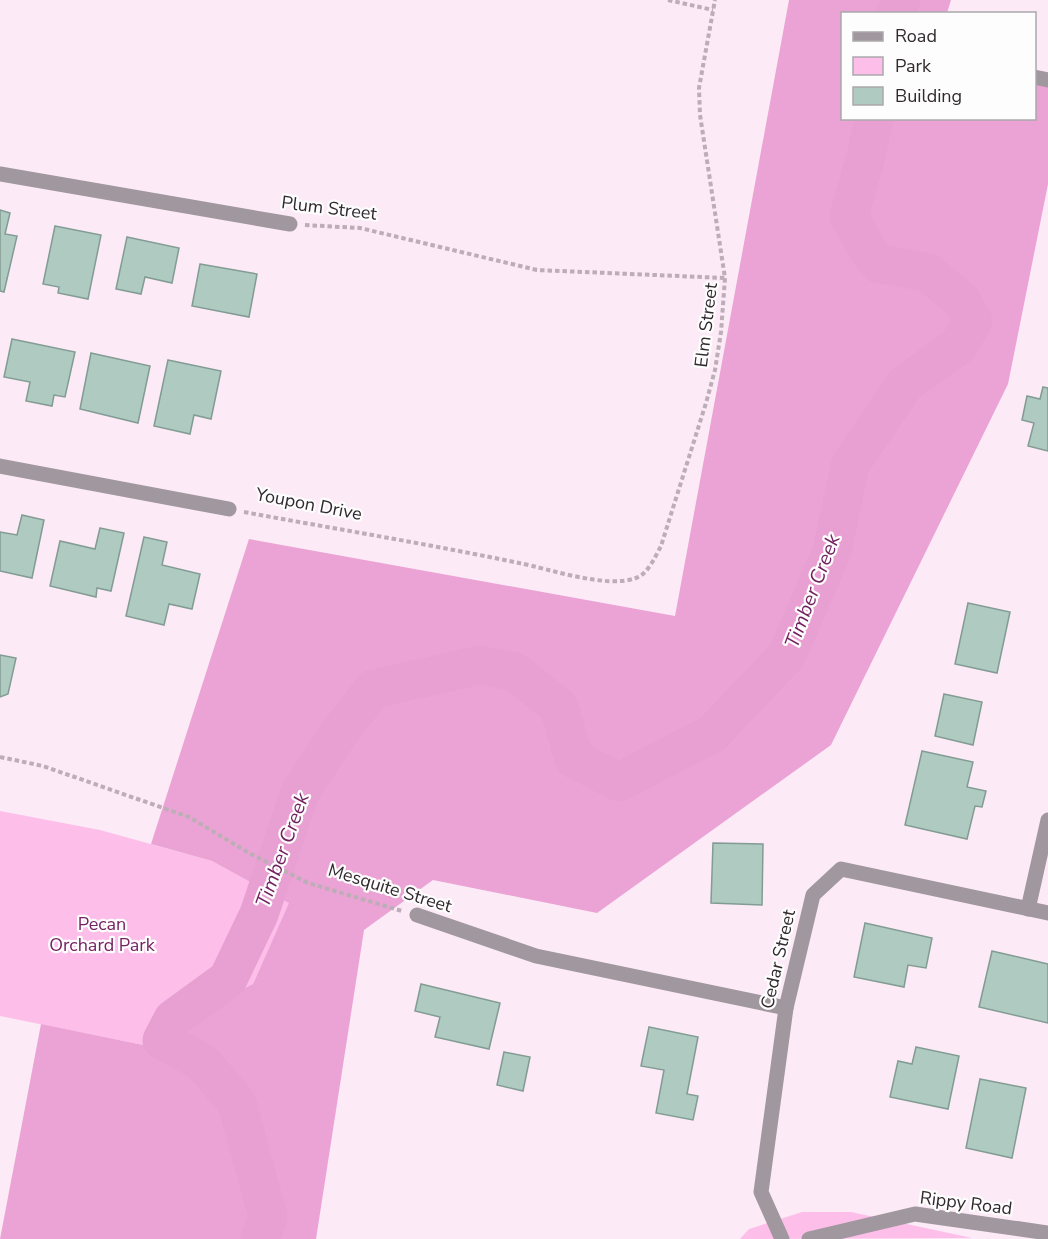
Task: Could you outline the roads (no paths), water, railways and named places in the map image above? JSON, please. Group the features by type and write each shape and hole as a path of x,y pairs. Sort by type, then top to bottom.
{"street":[{"name":"Plum Street","path":"0,174 290,224"},
{"name":"Youpon Drive","path":"0,466 230,509"},
{"path":"1028,909 1048,820"},
{"name":"Cedar Street","path":"782,1239 760,1192 786,1008 813,895 841,869 1048,913"},
{"name":"Mesquite Street","path":"417,915 536,956 786,1008"},
{"name":"Rippy Road","path":"809,1239 915,1214 1048,1233"}],"waterway":[{"name":"Timber Creek","path":"897,12 901,0"},
{"name":"Timber Creek","path":"260,1239 268,1217 237,1103 202,1062 162,1040 173,1019 228,979 259,914 300,792 339,733 373,689 480,665 515,672 559,707 574,759 619,782 712,734 787,655 832,551 850,465 905,384 958,346 973,321 961,300 927,272 879,264 868,250 849,216 874,120"}],"park label":[{"name":"Pecan Orchard Park","path":"102,934"}]}
